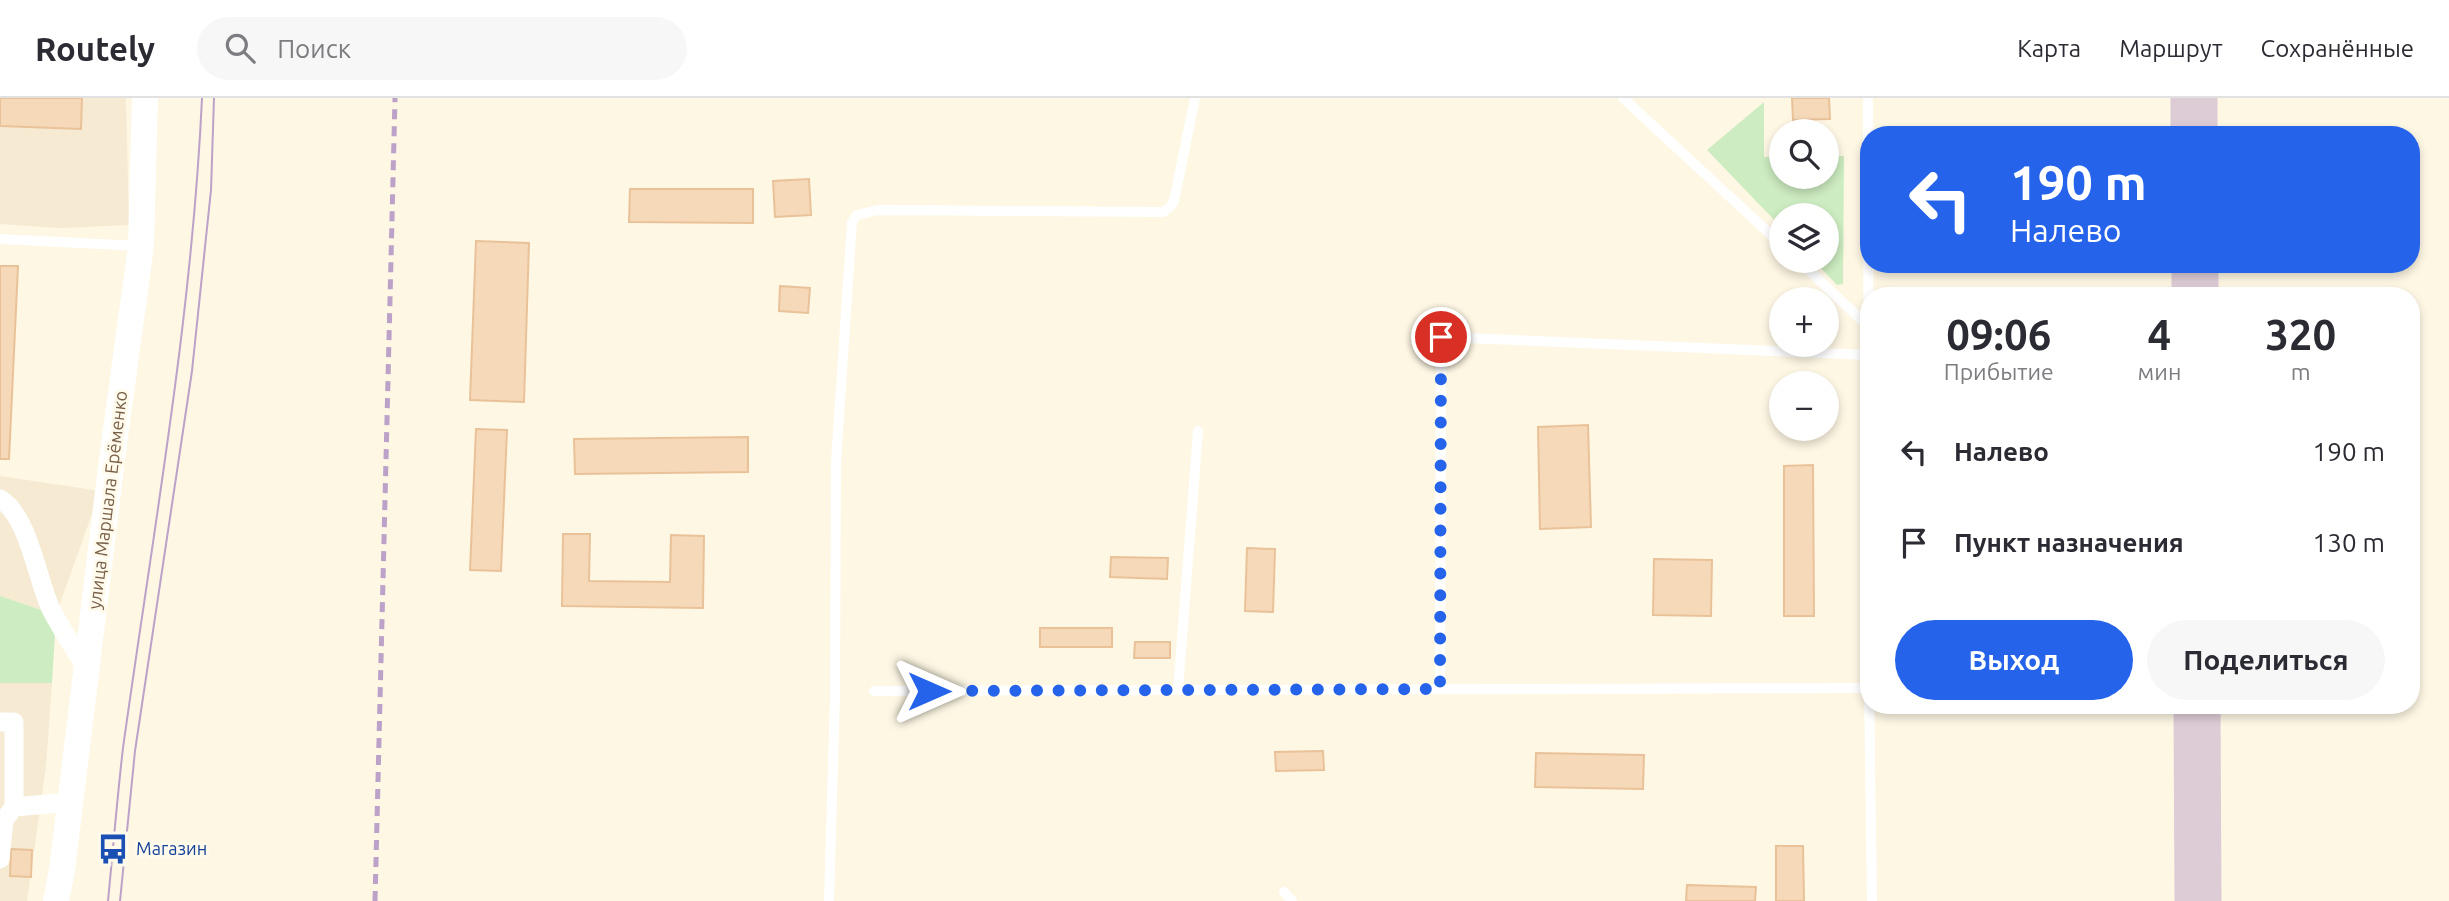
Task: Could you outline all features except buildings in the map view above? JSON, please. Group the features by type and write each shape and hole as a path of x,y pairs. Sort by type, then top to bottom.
{"main road":[{"name":"улица Маршала Ерёменко","path":"56,901 141,246 145,98"}],"street":[{"path":"0,499 8,504 19,522 50,608 87,669"},
{"path":"0,722 14,722 14,807 4,820 0,859"},
{"path":"14,807 70,802"}],"lane":[{"path":"829,901 835,695 836,462 852,222 857,215 878,210 1163,212 1174,201 1195,98"},
{"path":"1623,98 1769,233"},
{"path":"1868,98 1868,126"},
{"path":"0,239 141,246"},
{"path":"1811,273 1860,319"},
{"path":"1440,689 1441,337 1860,355"},
{"path":"1178,690 1198,431"},
{"path":"874,691 1860,688"},
{"path":"1869,714 1872,901"},
{"path":"1284,892 1292,901"}],"shaded area":[{"path":"0,98 126,98 129,225 61,228 0,224"},
{"path":"0,476 100,491 56,615 0,596"},
{"path":"0,683 52,683 46,766 27,901 0,901"}],"green space":[{"path":"1764,102 1764,157 1769,157 1769,189 1839,189 1839,156 1844,156 1843,284 1837,285 1826,273 1839,273 1839,203 1769,203 1769,215 1707,150"},
{"path":"0,596 56,615 52,683 0,683"}],"taxiway":[{"path":"2194,98 2194,126"},
{"path":"2195,273 2195,287"},
{"path":"2197,714 2198,901"}],"tram line":[{"path":"108,901 123,748 181,343 202,98"},
{"path":"120,901 135,751 192,371 211,190 214,98"}],"railway":[{"path":"375,901 395,98"}],"place":[{"name":"Магазин","path":"113,849"}],"route":[{"path":"929,691 1440,689 1441,337"}]}
